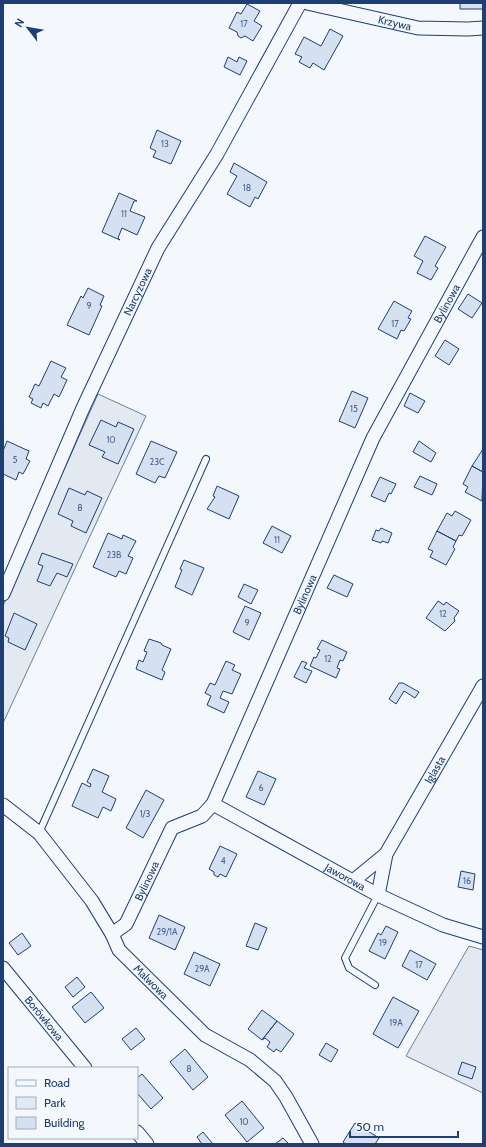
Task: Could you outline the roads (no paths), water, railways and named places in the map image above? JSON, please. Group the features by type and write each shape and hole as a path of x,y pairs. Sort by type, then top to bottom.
{"street":[{"name":"Narcyzowa","path":"3,594 83,408 158,248 217,154 300,3"},
{"name":"Krzywa","path":"307,3 418,28 483,28"},
{"name":"Bylinowa","path":"112,934 126,924 172,828 202,816 213,804 373,438 483,237"},
{"name":"Iglasta","path":"353,881 386,854 478,706 483,686"},
{"name":"Jaworowa","path":"213,804 378,895 443,925 483,937"},
{"name":"Malwowa","path":"3,805 39,833 92,901 112,934 119,950 205,1035 250,1060 274,1081 286,1097 312,1144"},
{"name":"Iglasta","path":"378,895 386,854"},
{"name":"Borówkowa","path":"3,968 84,1067"},
{"path":"138,1133 147,1144"}],"lane":[{"path":"39,833 206,459"},
{"path":"375,985 349,968 345,958 378,895"}]}
